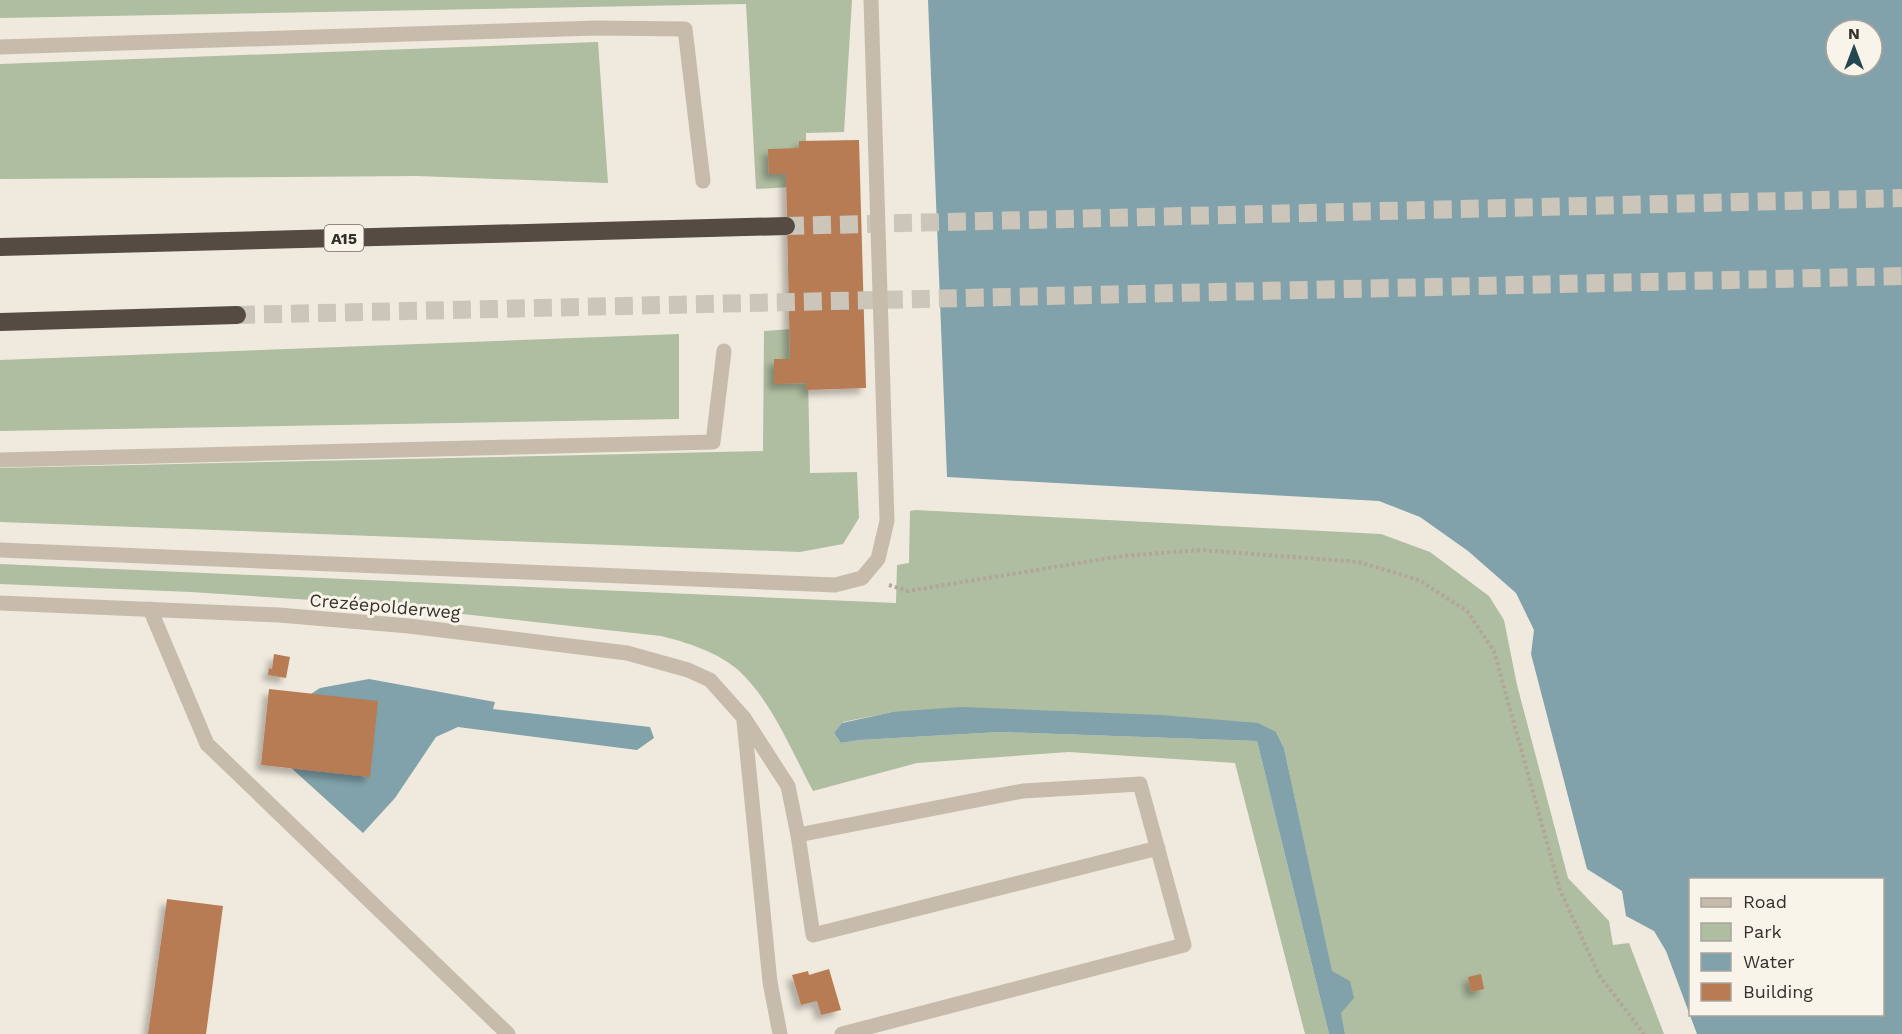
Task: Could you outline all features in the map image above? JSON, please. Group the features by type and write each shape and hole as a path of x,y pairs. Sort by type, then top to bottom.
{"highway":[{"name":"A15","path":"0,247 786,226"},
{"path":"0,322 237,315"}],"street":[{"path":"0,550 835,585 862,578 878,559 887,520 872,0"},
{"path":"0,47 598,28 685,29 703,181"},
{"path":"0,460 713,442 724,351"},
{"name":"Crezéepolderweg","path":"0,603 279,615 409,626 627,653 688,670 710,680 744,718 788,786 813,935 1158,848"},
{"path":"150,609 207,744 508,1034"},
{"path":"744,718 770,982 780,1034"},
{"path":"798,835 1023,791 1140,784 1184,945 842,1034"}],"path":[{"path":"862,578 908,591 1122,556 1200,550 1359,562 1419,580 1467,611 1494,651 1560,890 1599,975 1644,1034"}],"green space":[{"path":"0,0 852,0 844,132 806,133 806,186 756,189 746,4 0,18"},
{"path":"598,42 608,183 417,176 0,179 0,64"},
{"path":"807,328 810,473 857,472 859,518 843,544 800,552 0,522 0,468 763,451 764,331"},
{"path":"679,334 679,419 0,431 0,360"},
{"path":"910,511 1381,534 1430,552 1489,596 1504,620 1517,685 1568,878 1609,921 1613,945 1629,943 1664,1034 1345,1034 1284,748 1276,732 892,712 843,722 834,733 841,743 1000,732 1257,741 1329,1034 1305,1034 1235,763 1069,752 917,763 813,791 780,727 749,681 737,669 720,658 701,648 671,638 372,604 191,592 0,584 0,564 896,603 897,565 909,563"}],"water":[{"path":"928,0 1902,0 1902,1034 1697,1034 1690,1016 1884,1016 1884,878 1689,878 1689,1013 1666,951 1654,931 1626,916 1622,891 1587,869 1531,654 1534,630 1516,593 1468,551 1420,517 1379,501 947,477"},
{"path":"369,679 495,702 493,709 650,727 654,738 637,750 458,727 436,737 395,798 363,833 289,766 288,709 320,688"},
{"path":"960,707 1161,715 1258,723 1276,732 1284,748 1332,971 1350,981 1354,998 1341,1013 1345,1034 1329,1034 1257,741 1000,732 841,743 834,733 842,723 892,712"}],"building":[{"path":"859,140 866,388 806,390 806,383 774,384 774,359 790,359 786,174 769,174 768,149 799,148 799,141"},
{"path":"274,654 290,657 286,678 268,675 269,668 272,669"},
{"path":"269,689 378,701 370,777 261,765"},
{"path":"167,899 223,906 206,1034 148,1034"},
{"path":"829,969 841,1010 821,1015 817,1001 801,1005 792,975 808,971 809,975"},
{"path":"1481,974 1484,989 1471,992 1468,977"}],"tunnel":[{"path":"786,226 1902,198"},
{"path":"237,315 1902,276"}]}
